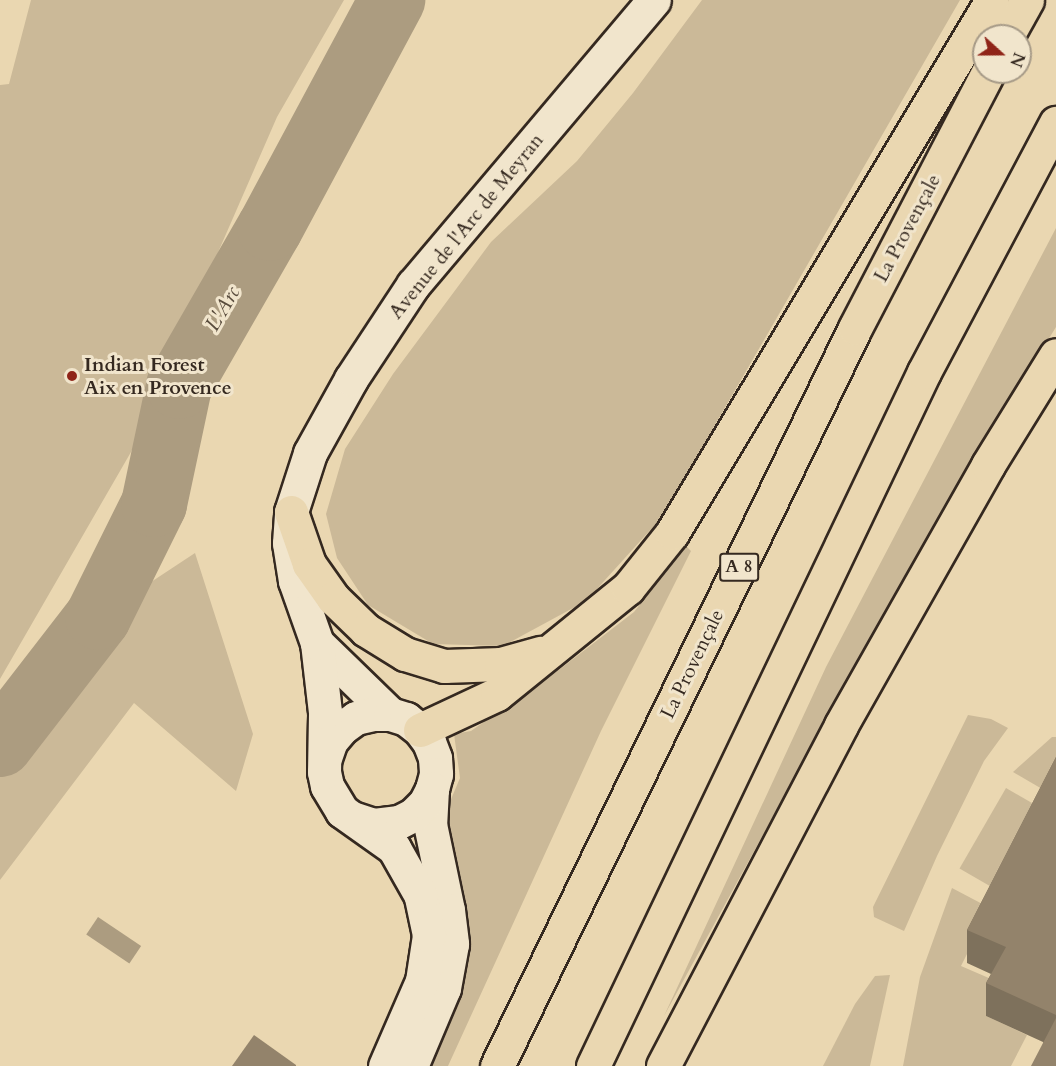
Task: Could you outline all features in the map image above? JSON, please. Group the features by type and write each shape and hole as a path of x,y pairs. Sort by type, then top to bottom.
{"highway":[{"path":"420,730 498,694 628,588 672,533 992,0"},
{"path":"1014,24 1028,0"},
{"name":"La Provençale","path":"497,1066 855,328 982,84"},
{"path":"593,1066 924,372 1056,123"},
{"path":"663,1066 841,725 988,465 1056,355"},
{"path":"291,512 309,564 333,598 366,630 405,654 444,666 501,664 556,648"}],"main road":[{"name":"Avenue de l'Arc de Meyran","path":"385,1066 422,981 429,935 421,896 394,849 342,811 327,786 325,712 317,643 295,581 289,543 291,512 310,453 351,379 413,285 654,0"},
{"name":"Avenue de l'Arc de Meyran","path":"317,643 390,714 406,719 420,730"},
{"path":"325,758 331,741 342,728 356,718 373,714 390,714"},
{"path":"411,1066 444,988 452,944 448,910 430,824 432,789 436,774 435,758 429,742 420,730"},
{"path":"355,819 374,825 399,822 419,809 432,789"}],"shaded area":[{"name":"Indian Forest Aix en Provence","path":"31,0 344,0 277,117 131,452 0,679 0,85 9,84"},
{"path":"702,0 960,0 662,517 586,601 503,646 433,644 368,605 337,558 326,514 345,449 393,374 491,242 577,161 633,93"},
{"path":"1056,228 1056,327 992,431 823,725 664,1016 826,667"},
{"path":"686,546 691,551 601,731 448,1066 424,1066 467,954 464,891 448,838 449,804 460,778 454,734 471,731 560,669 634,612"},
{"path":"195,553 253,734 236,791 134,703 0,880 0,743 98,617"},
{"path":"968,715 991,719 1008,728 984,761 937,856 904,931 874,917 873,907"},
{"path":"1052,737 1056,737 1056,780 1049,793 1013,772"},
{"path":"1006,788 1041,808 994,889 960,869"},
{"path":"952,888 990,908 961,966 998,982 986,1016 1027,1035 1011,1066 903,1066 920,977"},
{"path":"98,917 141,946 129,963 86,934"},
{"path":"890,975 870,1066 823,1066 855,1004 875,976"}],"building":[{"path":"1056,757 1056,1015 986,983 1006,947 967,930"},
{"path":"1056,1018 1056,1066 1031,1066"},
{"path":"254,1035 296,1065 296,1066 232,1066"}],"waterway":[{"name":"L'Arc","path":"0,744 98,617 154,504 179,386 270,228 392,0"}],"place":[{"name":"Indian Forest Aix en Provence","path":"72,376"}]}
